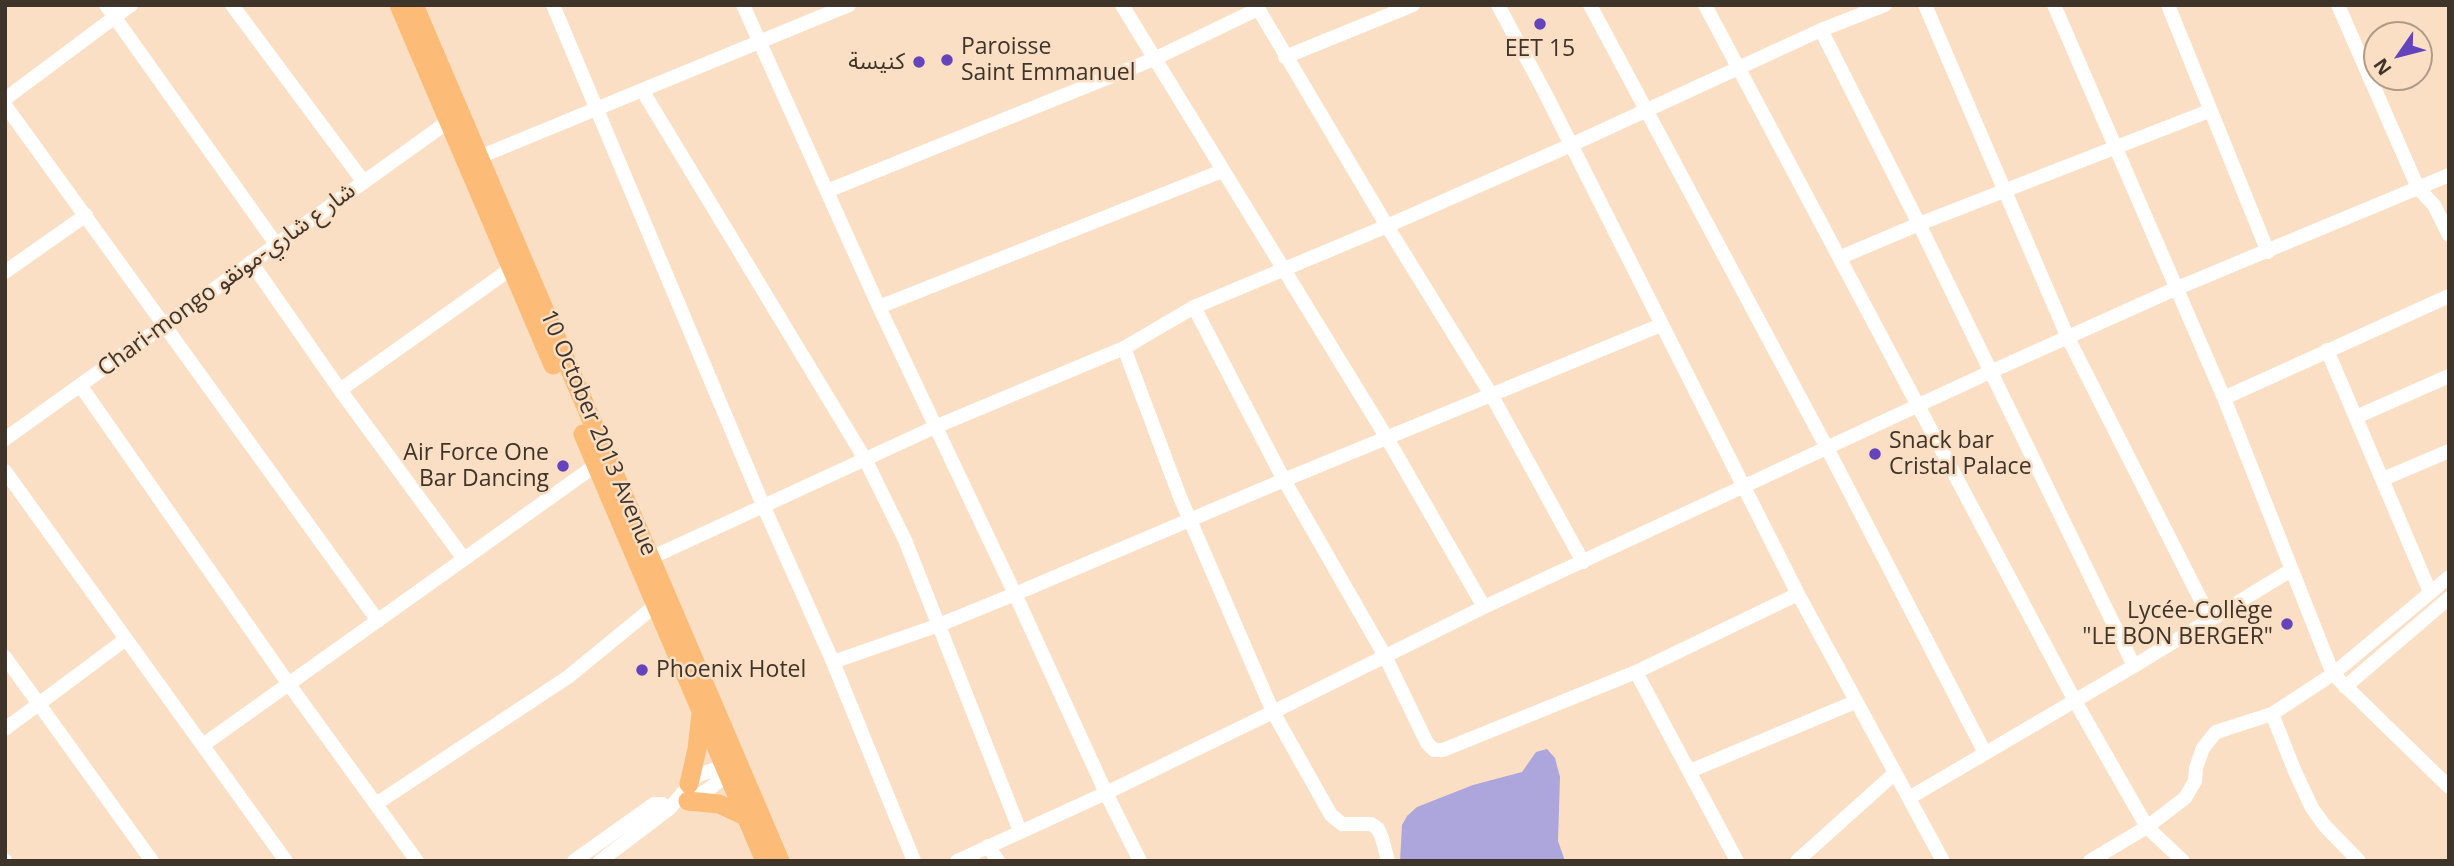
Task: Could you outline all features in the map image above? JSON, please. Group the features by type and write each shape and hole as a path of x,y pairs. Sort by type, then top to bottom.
{"highway":[{"name":"10 October 2013 Avenue","path":"399,5 449,121 473,160 645,561 732,766 747,817 765,861"},
{"name":"10 October 2013 Avenue","path":"414,5 512,268 596,465 645,561 656,605 701,713 732,766 780,861"},
{"path":"701,713 689,793 747,817"}],"street":[{"path":"106,5 276,244"},
{"path":"5,99 131,5"},
{"path":"232,5 363,181"},
{"path":"553,5 594,108 833,662 914,861"},
{"path":"743,5 879,307 1140,861"},
{"path":"473,160 849,5"},
{"path":"1122,5 1387,438 1484,607"},
{"path":"1285,57 1413,5"},
{"path":"1497,5 1571,145 1798,594 1943,861"},
{"path":"1590,5 1827,448 1985,753"},
{"path":"1705,5 2076,701 2147,827 2183,861"},
{"path":"645,561 865,458 1124,348 1194,307 1387,226 1821,30 1885,5"},
{"path":"1925,5 2068,338 2210,618"},
{"path":"2054,5 2224,398 2333,674 2449,787"},
{"path":"2168,5 2268,252"},
{"path":"2338,5 2418,188 2434,205 2449,235"},
{"path":"827,191 1154,59 1257,7 1492,396 1583,562"},
{"path":"1821,30 1919,223 2134,666"},
{"path":"642,89 865,458 905,540 1020,831"},
{"path":"5,105 378,621"},
{"path":"1841,257 1919,223 2209,111"},
{"name":"Chari-mongo شار ع شاري-مونقو","path":"5,439 449,121"},
{"path":"879,307 1222,171"},
{"path":"957,861 1106,793 1484,607 1990,372 2175,289 2449,174"},
{"path":"5,272 86,215"},
{"path":"251,262 340,390 464,559"},
{"path":"340,390 512,268"},
{"path":"2224,398 2449,296"},
{"path":"1194,307 1284,480 1385,656 1427,743 1434,750 1443,750 1636,672 1798,594"},
{"path":"833,662 939,625 1661,325"},
{"path":"1124,348 1190,521 1273,712 1331,815 1342,824 1371,824 1378,829 1388,861"},
{"path":"2327,350 2430,592"},
{"path":"2356,417 2449,376"},
{"path":"80,385 288,683 417,861"},
{"path":"2383,479 2449,451"},
{"path":"203,745 596,465"},
{"path":"5,471 286,861"},
{"path":"1909,797 2076,701 2291,570"},
{"path":"2090,861 2147,827 2176,806 2191,791 2199,758 2208,740 2227,727 2272,714 2333,674 2449,577"},
{"path":"2345,687 2449,598"},
{"path":"376,804 568,677 656,605"},
{"path":"5,729 126,639"},
{"path":"5,657 152,861"},
{"path":"1636,672 1737,861"},
{"path":"1690,771 1855,702"},
{"path":"2272,714 2312,808 2325,826 2359,861"},
{"path":"600,861 689,793 704,771 732,766"},
{"path":"1797,861 1895,773"},
{"path":"574,861 654,804 662,804 668,809"},
{"path":"988,846 999,861"}],"shaded area":[{"path":"1547,749 1555,758 1560,777 1558,841 1565,861 1400,861 1402,825 1417,807 1473,785 1522,772 1536,752"}],"place":[{"name":"EET 15","path":"1540,24"},
{"name":"Paroisse Saint Emmanuel","path":"947,60"},
{"name":"كنيسة","path":"919,62"},
{"name":"Snack bar Cristal Palace","path":"1875,454"},
{"name":"Air Force One Bar Dancing","path":"563,466"},
{"name":"Lycée-Collège \"LE BON BERGER\"","path":"2287,624"},
{"name":"Phoenix Hotel","path":"642,670"}]}
